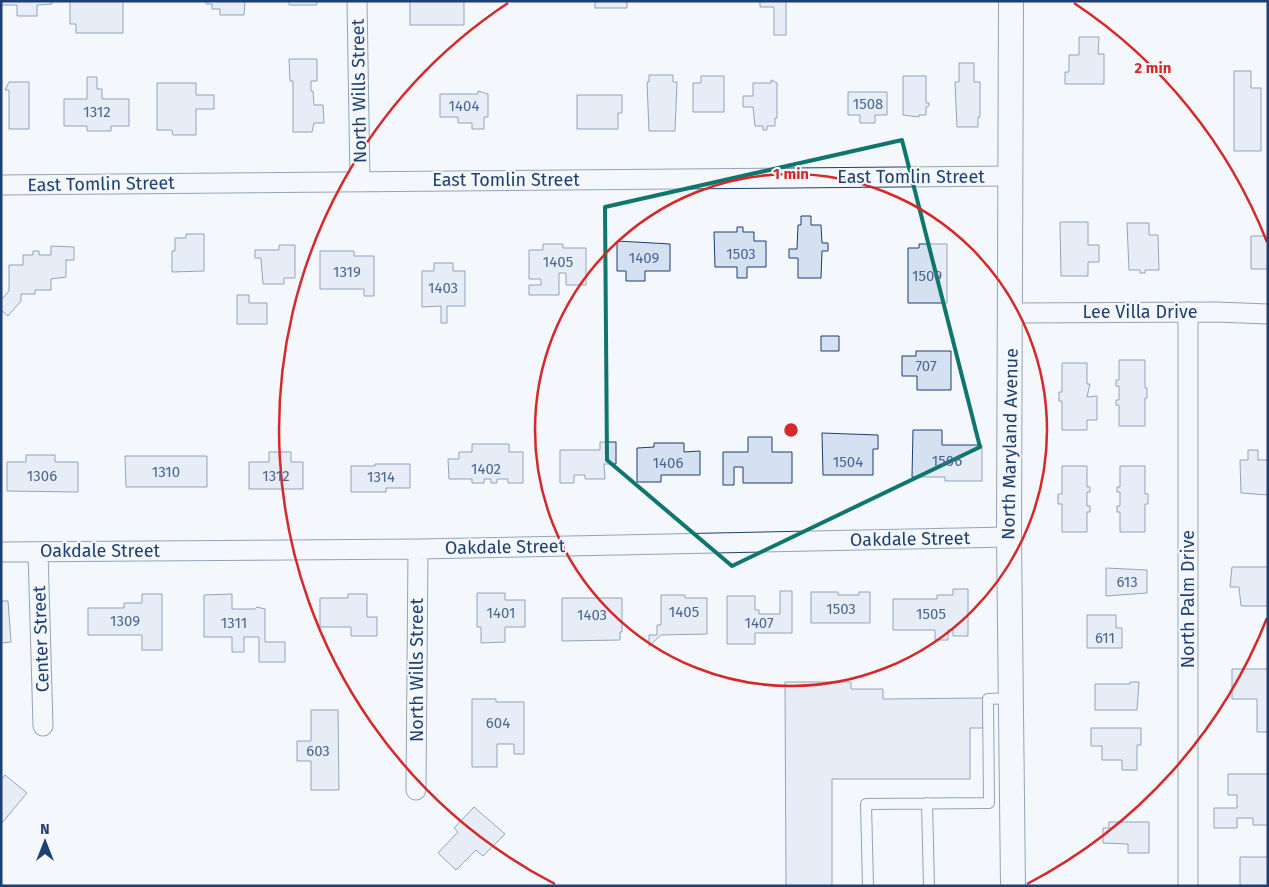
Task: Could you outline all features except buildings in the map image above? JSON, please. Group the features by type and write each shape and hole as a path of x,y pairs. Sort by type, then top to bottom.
{"street":[{"name":"North Wills Street","path":"357,1 360,181"},
{"name":"North Maryland Avenue","path":"1011,1 1010,176 1012,313 1009,537 1013,886"},
{"name":"East Tomlin Street","path":"1,185 1010,176"},
{"name":"Lee Villa Drive","path":"1012,313 1188,312 1268,314"},
{"name":"North Palm Drive","path":"1188,312 1188,886"},
{"name":"Oakdale Street","path":"1,552 418,549 1009,537"},
{"name":"North Wills Street","path":"416,790 418,549"},
{"name":"Center Street","path":"38,552 43,726"}],"lane":[{"path":"868,886 866,804 989,802 988,698 1011,698"},
{"path":"927,803 929,886"}],"highlighted area":[{"path":"902,140 980,447 732,566 607,460 605,207"}]}
